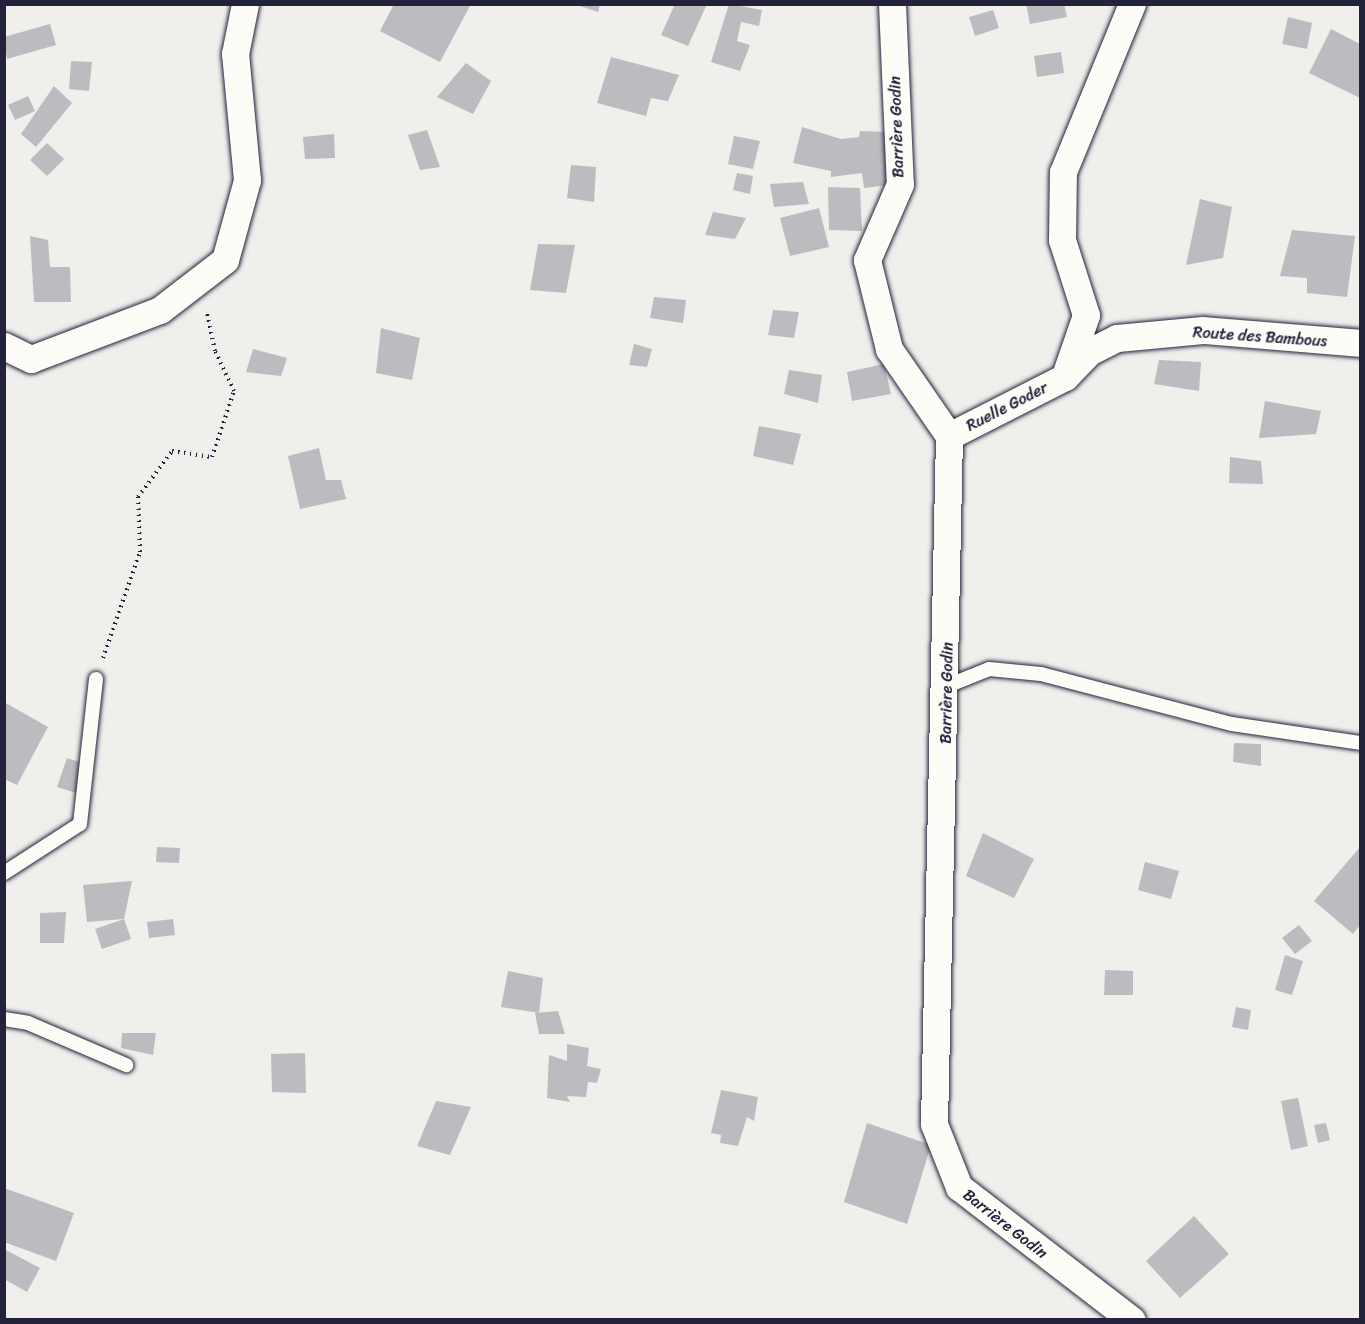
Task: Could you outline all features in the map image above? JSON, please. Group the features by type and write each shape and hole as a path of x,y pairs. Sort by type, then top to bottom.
{"street":[{"path":"4,346 31,359 160,310 225,260 247,180 235,54 245,4"},
{"name":"Barrière Godin","path":"892,4 900,184 867,260 889,349 948,436 947,686 934,1124 959,1187 1132,1320"},
{"path":"1065,377 1086,315 1062,240 1063,171 1132,4"},
{"name":"Route des Bambous","path":"1065,377 1089,352 1117,338 1203,330 1360,344"},
{"name":"Ruelle Goder","path":"948,436 1065,377"}],"lane":[{"path":"947,686 989,669 1041,674 1232,724 1360,743"},
{"path":"4,873 80,824 96,679"},
{"path":"4,1019 28,1023 126,1065"}],"path":[{"path":"96,679 140,552 138,497 172,450 212,457 234,391 215,351 199,279"}],"building":[{"path":"394,4 471,4 440,62 380,31"},
{"path":"574,4 600,4 598,12"},
{"path":"675,4 707,4 688,46 661,35"},
{"path":"729,4 762,10 759,26 741,22 737,41 750,45 740,71 711,62"},
{"path":"1026,4 1064,4 1067,17 1030,24"},
{"path":"993,10 999,28 975,36 969,17"},
{"path":"1288,17 1312,23 1307,49 1282,44"},
{"path":"50,24 56,45 7,59 4,37"},
{"path":"1331,29 1360,44 1360,98 1309,73"},
{"path":"1061,52 1064,73 1037,77 1034,56"},
{"path":"611,57 679,75 668,101 651,98 646,116 597,103"},
{"path":"71,61 92,62 89,91 69,89"},
{"path":"466,63 491,81 473,114 437,97"},
{"path":"54,86 72,103 36,147 21,134"},
{"path":"28,96 35,111 15,120 8,105"},
{"path":"802,127 841,139 859,137 860,131 891,132 896,184 864,188 862,173 831,177 831,171 793,163"},
{"path":"427,130 440,167 420,170 408,135"},
{"path":"334,134 335,158 305,159 303,137"},
{"path":"734,136 760,141 753,169 728,164"},
{"path":"47,143 64,159 47,176 30,160"},
{"path":"571,165 596,167 594,202 567,198"},
{"path":"737,173 753,176 750,194 733,190"},
{"path":"803,182 809,204 774,207 770,184"},
{"path":"828,187 860,188 862,231 829,230"},
{"path":"1200,199 1232,207 1223,258 1186,265"},
{"path":"819,208 829,247 790,256 780,218"},
{"path":"713,212 746,218 735,239 705,235"},
{"path":"1292,230 1355,236 1347,297 1307,293 1307,278 1280,276"},
{"path":"30,236 48,240 50,267 70,267 71,302 34,302"},
{"path":"538,244 575,245 566,293 530,290"},
{"path":"654,297 686,300 683,323 650,318"},
{"path":"773,310 799,312 794,338 768,335"},
{"path":"381,328 420,338 412,380 376,373"},
{"path":"634,344 652,349 647,367 629,365"},
{"path":"253,349 287,358 281,376 246,372"},
{"path":"1159,360 1201,362 1199,391 1154,384"},
{"path":"884,364 891,394 852,401 847,372"},
{"path":"789,370 822,375 818,403 784,394"},
{"path":"1265,401 1321,411 1316,434 1259,438"},
{"path":"759,426 801,434 793,465 753,456"},
{"path":"319,448 326,480 341,480 346,499 300,509 288,456"},
{"path":"1230,457 1261,461 1263,484 1229,483"},
{"path":"4,702 48,727 17,785 4,779"},
{"path":"1234,743 1261,744 1261,766 1233,762"},
{"path":"67,758 86,764 76,793 57,787"},
{"path":"983,833 1034,859 1014,898 966,876"},
{"path":"157,847 180,848 179,863 156,862"},
{"path":"1360,847 1360,925 1353,934 1314,901"},
{"path":"1145,862 1179,871 1171,899 1138,890"},
{"path":"132,881 124,919 87,922 83,885"},
{"path":"66,912 64,943 40,943 40,913"},
{"path":"124,919 131,939 102,949 95,929"},
{"path":"173,919 175,935 149,938 147,922"},
{"path":"1299,925 1312,941 1295,954 1282,938"},
{"path":"1285,955 1303,961 1292,995 1275,990"},
{"path":"1105,970 1133,971 1133,995 1104,995"},
{"path":"508,971 543,978 539,1013 501,1007"},
{"path":"1236,1007 1251,1010 1248,1030 1232,1027"},
{"path":"558,1011 565,1034 539,1034 535,1013"},
{"path":"122,1033 156,1033 153,1055 121,1048"},
{"path":"567,1044 589,1048 587,1066 601,1069 597,1083 588,1082 586,1097 567,1096 570,1102 547,1098 549,1055 567,1061"},
{"path":"305,1053 306,1093 272,1092 271,1054"},
{"path":"721,1090 758,1097 754,1121 747,1117 738,1146 720,1143 721,1135 711,1133"},
{"path":"1298,1098 1308,1146 1291,1150 1281,1101"},
{"path":"436,1101 471,1107 450,1155 417,1146"},
{"path":"867,1123 931,1145 907,1224 844,1202"},
{"path":"1326,1123 1330,1140 1318,1143 1314,1125"},
{"path":"4,1188 74,1213 56,1261 4,1242"},
{"path":"1194,1216 1229,1254 1180,1298 1146,1261"},
{"path":"6,1250 40,1268 27,1292 4,1279"}]}
